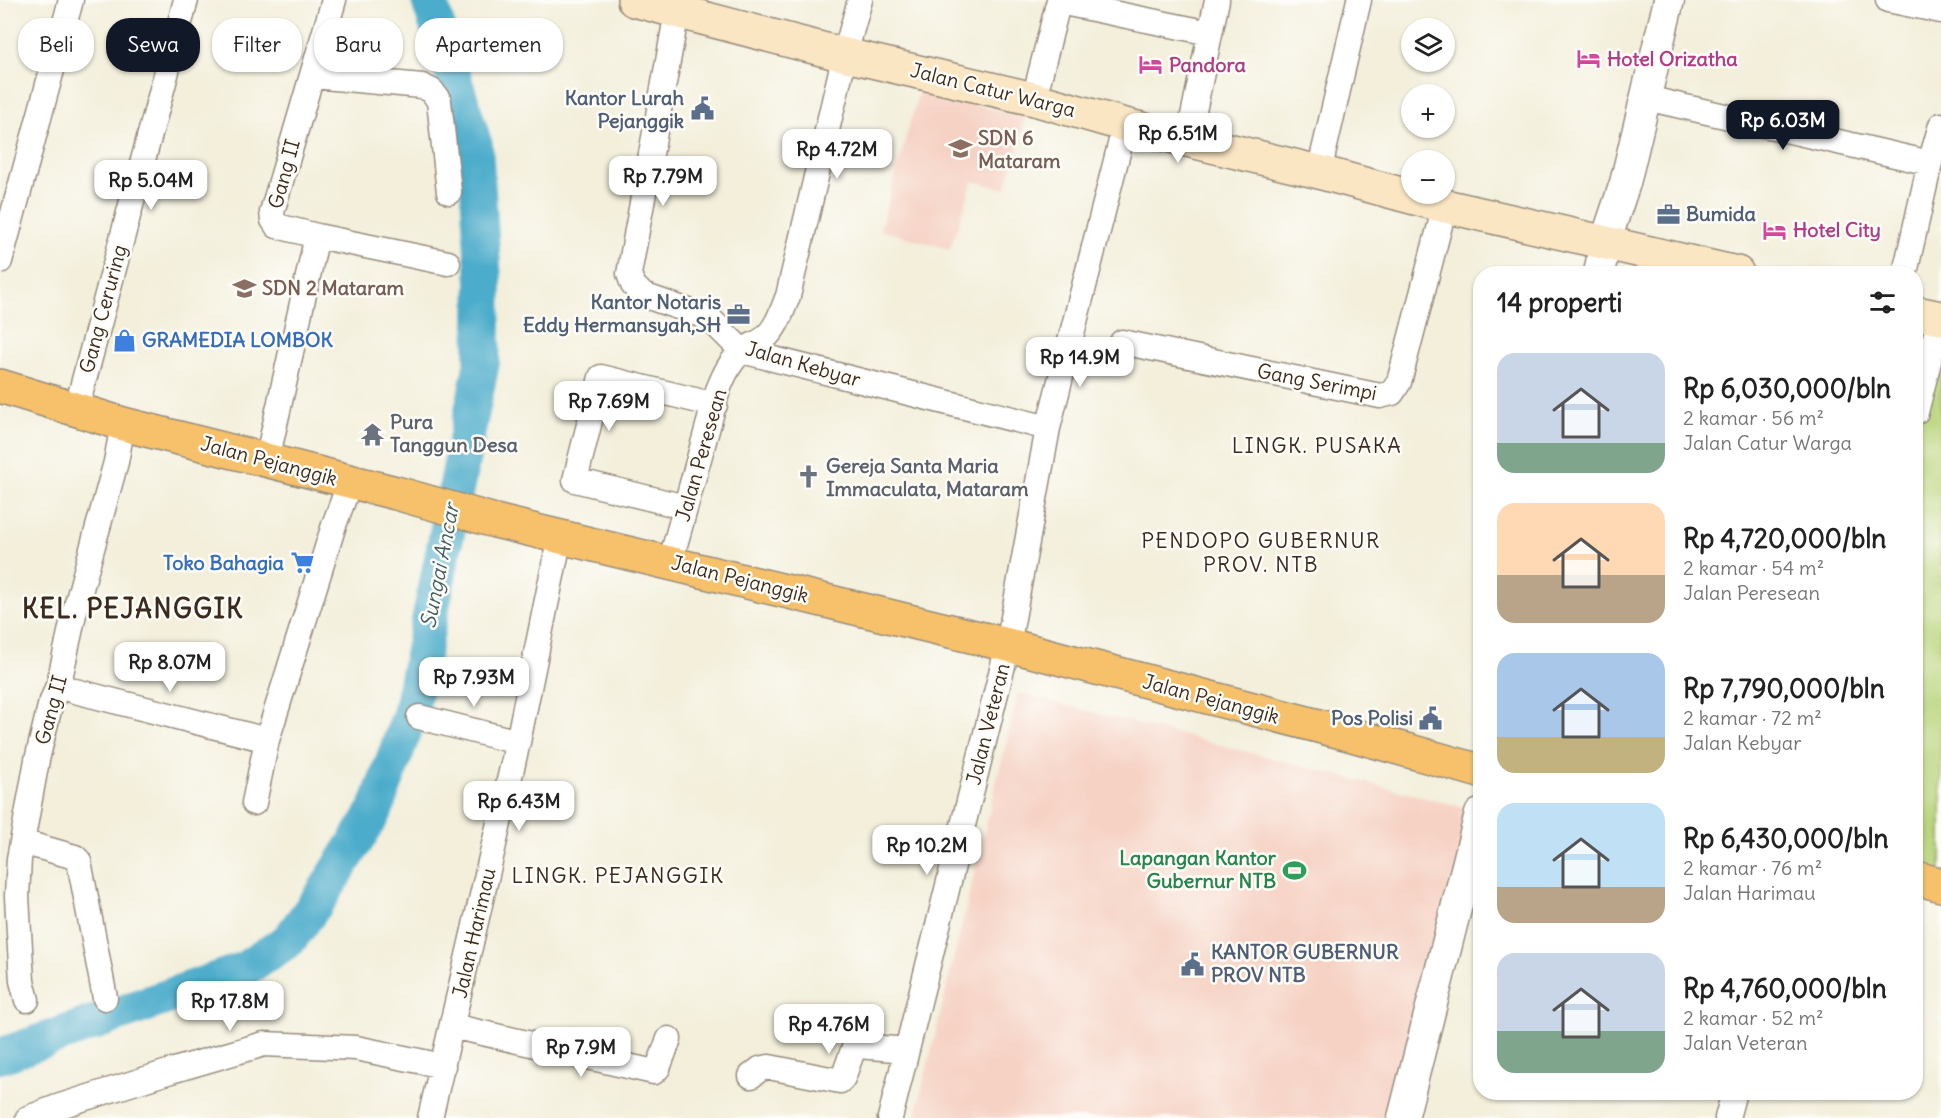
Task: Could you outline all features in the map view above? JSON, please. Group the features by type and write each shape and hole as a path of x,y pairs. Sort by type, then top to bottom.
{"main road":[{"name":"Jalan Catur Warga","path":"634,0 1319,172 1445,206 1602,258 1674,266"},
{"name":"Jalan Pejanggik","path":"0,386 123,424 396,493 495,521 1008,645 1350,734 1473,769"},
{"path":"1923,880 1941,885"}],"street":[{"path":"0,261 71,0"},
{"name":"Gang Ceruring","path":"76,410 186,0"},
{"name":"Gang II","path":"317,236 277,226 272,212 334,0"},
{"name":"Jalan Peresean","path":"670,562 724,375 742,351 764,339 776,325 788,296 845,54 860,0"},
{"path":"1188,140 1217,0"},
{"path":"1319,172 1359,0"},
{"path":"1602,258 1625,183 1669,0"},
{"path":"1888,0 1941,11"},
{"path":"1034,99 1059,1 1210,33"},
{"name":"Jalan Kebyar","path":"677,12 629,274 633,285 643,295 709,318 742,351 1048,428"},
{"path":"313,76 422,86 432,91 439,101 449,192"},
{"path":"1646,98 1930,163"},
{"name":"Jalan Veteran","path":"890,1118 1008,645 1048,428 1125,125"},
{"path":"1907,266 1941,125"},
{"name":"Gang Serimpi","path":"1122,342 1380,396 1392,393 1399,382 1445,206"},
{"path":"267,460 317,236 447,263"},
{"path":"1923,370 1932,316"},
{"path":"685,507 575,480 601,377 714,405"},
{"name":"Gang II","path":"27,1000 22,973 17,896 22,842 37,760 50,706 59,682 74,614 116,462 123,424"},
{"path":"254,803 267,740 334,525 350,483"},
{"name":"Jalan Harimau","path":"430,1118 518,742 560,536"},
{"path":"59,682 71,690 267,740"},
{"path":"419,717 518,742"},
{"path":"22,842 75,856 79,861 105,998"},
{"path":"1404,1118 1473,842"},
{"path":"452,1026 654,1072 658,1068 669,1039"},
{"path":"28,1118 171,1071 264,1044 356,1048 443,1066"},
{"path":"751,1076 760,1069 769,1067 840,1081 858,1046 907,1050"},
{"path":"1727,1118 1732,1100"}],"shaded area":[{"name":"SDN 6 Mataram","path":"919,91 1026,117 1005,189 973,181 950,249 880,230"},
{"name":"KANTOR GUBERNUR PROV NTB","path":"1018,693 1473,810 1393,1118 915,1118"}],"green space":[{"path":"1941,318 1941,875 1923,871 1923,386"}],"waterway":[{"name":"Sungai Ancar","path":"0,1056 243,970 289,940 322,895 375,811 410,714 482,362 484,282 475,146 429,0"}],"place":[{"name":"Hotel Orizatha","path":"1589,59"},
{"name":"Pandora","path":"1151,65"},
{"name":"Kantor Lurah Pejanggik","path":"702,109"},
{"name":"SDN 6 Mataram","path":"960,149"},
{"name":"Bumida","path":"1668,214"},
{"name":"Hotel City","path":"1775,230"},
{"name":"SDN 2 Mataram","path":"244,288"},
{"name":"Kantor Notaris Eddy Hermansyah,SH","path":"739,314"},
{"name":"GRAMEDIA LOMBOK","path":"124,340"},
{"name":"Pura Tanggun Desa","path":"372,434"},
{"name":"Gereja Santa Maria Immaculata, Mataram","path":"808,477"},
{"name":"Toko Bahagia","path":"302,563"},
{"name":"Pos Polisi","path":"1431,718"},
{"name":"Lapangan Kantor Gubernur NTB","path":"1294,870"},
{"name":"KANTOR GUBERNUR PROV NTB","path":"1193,964"}],"district":[{"name":"LINGK. PUSAKA","path":"1317,446"},
{"name":"PENDOPO GUBERNUR PROV. NTB","path":"1261,553"},
{"name":"KEL. PEJANGGIK","path":"133,609"},
{"name":"LINGK. PEJANGGIK","path":"618,876"}]}
